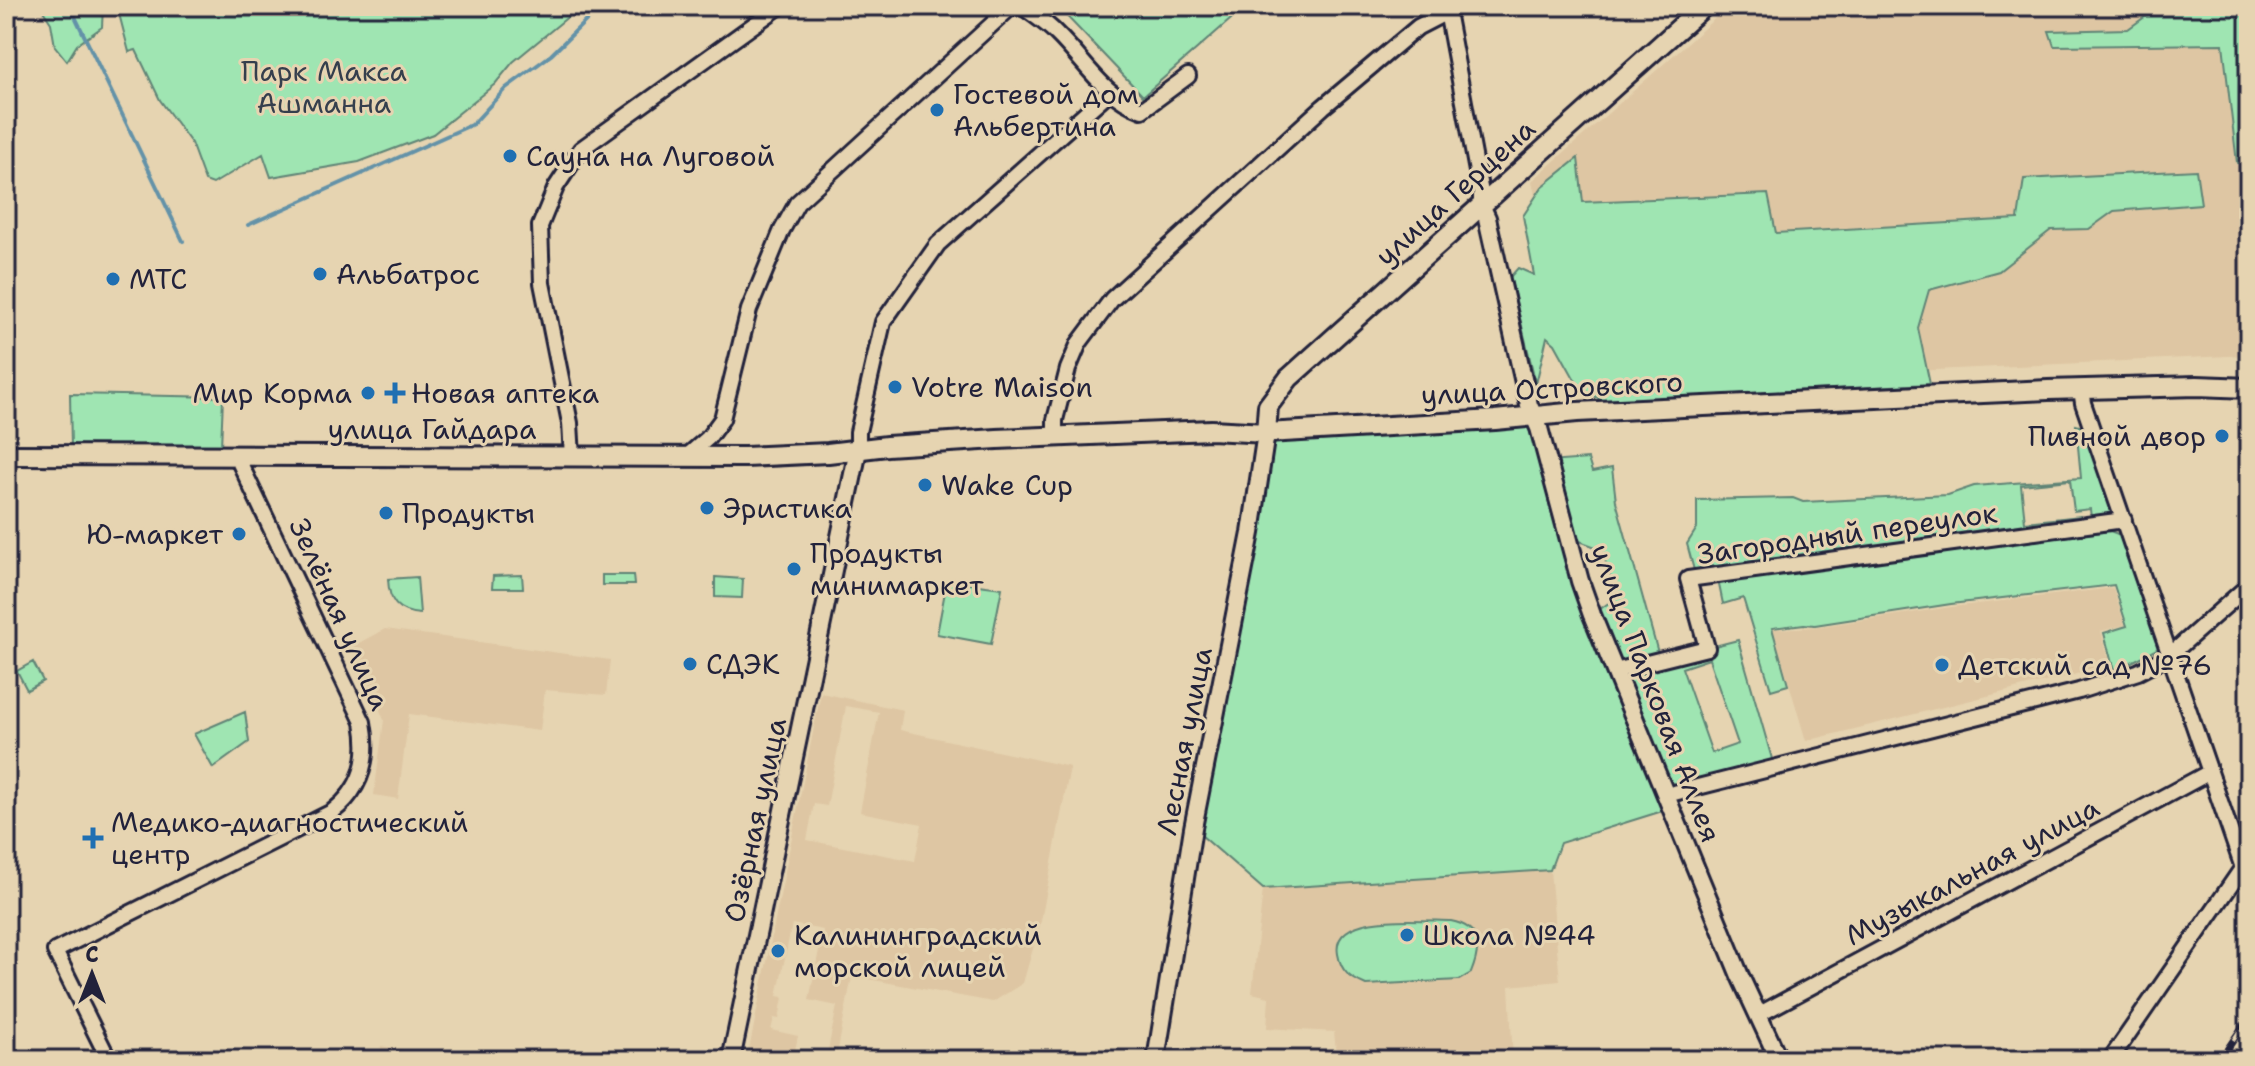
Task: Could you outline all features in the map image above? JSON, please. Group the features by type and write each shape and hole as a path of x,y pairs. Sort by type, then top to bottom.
{"main road":[{"name":"улица Герцена","path":"1266,433 1268,406 1282,385 1704,6"},
{"name":"улица Островского","path":"858,450 1055,436 1211,430 1266,433 1577,412 2081,389 2249,388"},
{"name":"улица Гайдара","path":"6,455 686,457 858,450"}],"street":[{"path":"572,457 570,423 542,283 540,226 556,187 581,149 780,6"},
{"path":"686,457 708,438 722,419 749,310 782,230 797,203 1012,6"},
{"path":"1022,6 1056,32 1109,92 1128,105 1142,110 1188,76"},
{"path":"1055,436 1055,420 1068,369 1079,343 1112,299 1323,107 1418,27 1446,9"},
{"name":"улица Парковая Аллея","path":"1446,9 1481,205 1534,417 1580,581 1666,795 1779,1060"},
{"path":"858,450 861,419 883,322 938,244 1109,92"},
{"path":"2081,389 2083,403 2169,656 2246,864 2110,1060"},
{"name":"Лесная улица","path":"1156,1060 1193,828 1251,533 1266,433"},
{"name":"Озёрная улица","path":"731,1060 858,450"},
{"name":"Зелёная улица","path":"109,1060 55,951 332,812 349,799 358,782 366,740 363,722 237,457"},
{"name":"Загородный переулок","path":"1615,671 1707,648 1688,579 2124,520"},
{"path":"1666,795 2079,691 2138,672 2169,656 2249,585"},
{"name":"Музыкальная улица","path":"1758,1015 2210,772"}],"shaded area":[{"path":"1729,6 2249,6 2249,355 1600,386 1568,356 1532,181"},
{"name":"Детский сад №76","path":"2113,588 2125,625 2101,631 2109,661 2093,670 1806,741 1773,629 1815,627"},
{"path":"385,629 610,660 606,695 545,690 540,731 409,714 398,799 374,795 384,720 353,646"},
{"path":"821,693 903,710 900,730 1070,767 1041,921 1023,983 993,1002 852,976 836,1060 826,1060 837,1006 809,1000 823,930 792,924 777,996 783,997 779,1019 774,1018 771,1030 798,1036 793,1060 747,1060","holes":["846,706 879,712 860,812 922,824 915,861 807,840 814,804 827,806"]},
{"name":"Школа №44","path":"1550,870 1560,981 1509,986 1513,1060 1337,1060 1334,1032 1267,1028 1269,997 1252,993 1263,889"},
{"path":"381,1046 461,1060 379,1060"}],"green space":[{"path":"40,6 103,6 102,27 77,45 67,61 55,46 51,23"},
{"name":"Парк Макса Ашманна","path":"117,6 581,6 513,62 495,84 433,134 359,162 271,177 263,154 213,184 205,181 191,143 160,100 136,50 129,52"},
{"path":"1057,6 1246,6 1143,96"},
{"path":"2160,6 2249,6 2249,165 2237,163 2223,44 2054,46 2049,31 2128,29"},
{"path":"1578,158 1583,202 1768,194 1776,233 2018,219 2024,179 2196,170 2201,204 2114,211 2089,229 2051,230 1999,271 1929,290 1918,328 1930,384 1603,401 1579,387 1555,344 1547,337 1536,384 1510,277 1518,268 1534,275 1523,216 1542,187"},
{"path":"70,394 223,397 221,447 71,448"},
{"path":"1534,417 1548,462 1588,459 1592,472 1612,468 1616,501 1660,660 1738,640 1774,766 1667,795 1672,808 1560,843 1550,870 1263,889 1193,828 1266,433","holes":["1569,537 1601,549 1617,597 1593,614","1709,659 1738,744 1712,753 1682,668"]},
{"path":"2076,425 2083,427 2113,516 1695,574 1687,544 1697,528 1697,500 1793,498 1803,502 1948,495 1974,486 2081,478","holes":["2070,480 2074,511 2090,509 2091,518 2081,519 2080,516 2025,522 2021,485"]},
{"path":"2110,531 2123,536 2159,648 2114,671 2104,633 2127,626 2114,585 1772,628 1788,685 1771,690 1743,598 1723,604 1718,580"},
{"path":"522,575 523,588 492,588 493,576"},
{"path":"602,575 633,575 634,585 602,585"},
{"path":"417,577 420,614 405,611 392,600 388,579"},
{"path":"715,577 743,579 742,598 715,597"},
{"path":"947,581 1002,588 991,644 937,634"},
{"path":"33,662 43,681 27,690 17,671"},
{"path":"245,712 249,742 213,768 194,734"},
{"path":"1401,920 1451,921 1474,933 1477,947 1471,973 1459,980 1366,985 1347,974 1339,960 1339,940 1348,930 1363,924"}],"waterway":[{"path":"70,6 183,241"},
{"path":"248,225 473,124 506,88 551,55 601,6"}],"railway":[{"path":"2220,1060 2249,1017"},
{"path":"2245,1060 2249,1054"}],"place":[{"name":"Гостевой дом Альбертина","path":"937,110"},
{"name":"Сауна на Луговой","path":"510,156"},
{"name":"Альбатрос","path":"320,274"},
{"name":"МТС","path":"113,279"},
{"name":"Votre Maison","path":"895,387"},
{"name":"Мир Корма","path":"368,393"},
{"name":"Новая аптека","path":"395,393"},
{"name":"Пивной двор","path":"2222,436"},
{"name":"Wake Cup","path":"925,485"},
{"name":"Эристика","path":"707,508"},
{"name":"Продукты","path":"386,513"},
{"name":"Ю-маркет","path":"239,534"},
{"name":"Продукты минимаркет","path":"794,569"},
{"name":"СДЭК","path":"690,664"},
{"name":"Детский сад №76","path":"1942,665"},
{"name":"Медико-диагностический центр","path":"93,838"},
{"name":"Школа №44","path":"1407,935"},
{"name":"Калининградский морской лицей","path":"778,951"}]}
